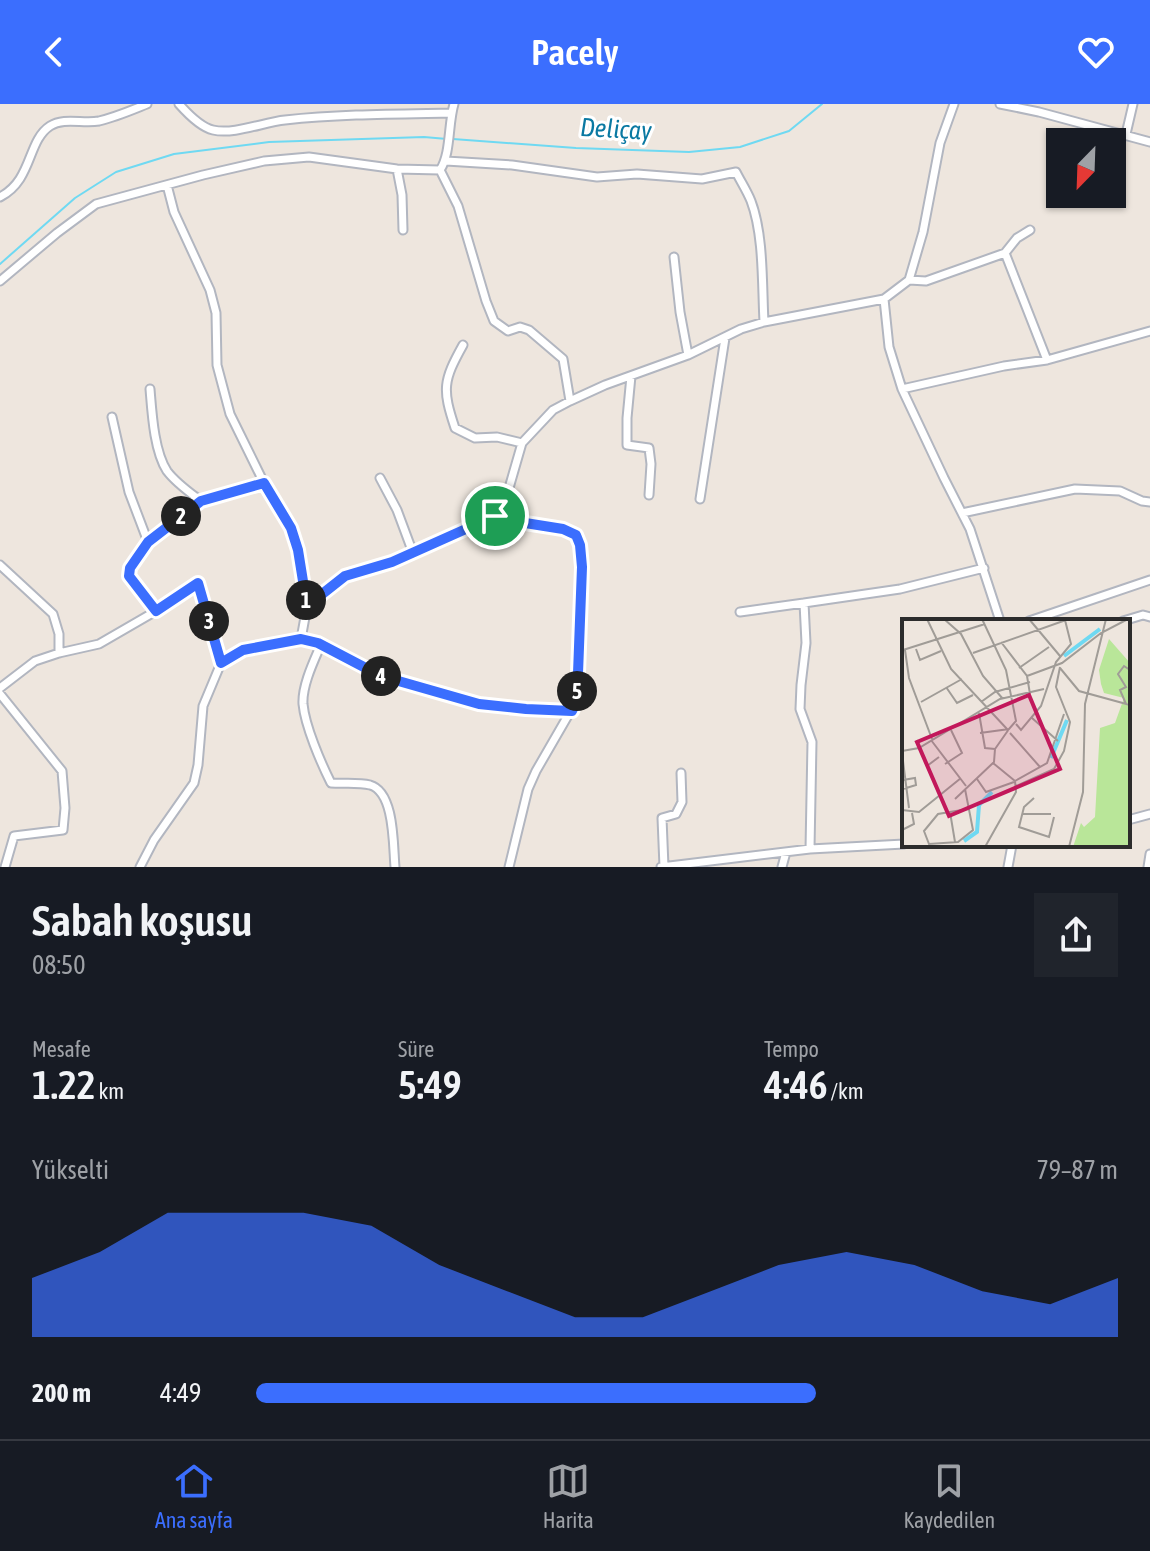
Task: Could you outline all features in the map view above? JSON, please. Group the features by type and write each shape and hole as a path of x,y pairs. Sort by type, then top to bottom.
{"street":[{"path":"0,197 12,190 22,178 37,143 51,125 60,122 97,122 147,104"},
{"path":"179,104 195,119 215,131 283,120 453,108 446,157 440,170"},
{"path":"495,516 509,488 522,443 553,410 688,355 741,329 884,299 909,280 923,232 940,143 954,104"},
{"path":"1000,104 1102,128"},
{"path":"1133,104 1126,134 1150,142"},
{"path":"0,281 96,204 167,185 264,161 309,157 397,169 440,170"},
{"path":"446,157 597,177 637,174 702,179 736,172 751,201 756,220 764,322"},
{"path":"397,169 402,195 403,230"},
{"path":"440,170 458,206 494,321 508,331 520,327 529,330 563,359 570,401"},
{"path":"167,185 174,212 210,290 216,313 217,365 230,414 264,483 291,528 298,550 307,606 301,639"},
{"path":"909,280 926,281 1005,253 1017,238 1030,230"},
{"path":"1005,253 1047,360"},
{"path":"674,257 688,355"},
{"path":"884,299 889,347 902,389 970,529 999,619"},
{"path":"902,389 1004,366 1047,360 1150,331"},
{"path":"700,499 725,338"},
{"path":"463,345 454,360 445,391 455,428 475,438 497,437 522,443"},
{"path":"631,376 627,445 649,448 649,495"},
{"path":"150,389 153,430 165,468 177,483 201,501"},
{"path":"112,417 129,492 148,542"},
{"path":"380,478 397,510 413,553"},
{"path":"156,611 129,576 130,568 148,542 201,501 264,483"},
{"path":"962,513 1075,489 1120,491 1150,502"},
{"path":"307,606 345,576 392,562 495,516 563,529 576,535 582,567 577,700 528,789 509,867"},
{"path":"0,565 53,614 59,634 59,653"},
{"path":"740,612 900,589 984,568"},
{"path":"1035,619 1150,580"},
{"path":"5,867 14,836 63,830 65,808 62,771 0,691 35,661 99,644 198,583 221,663"},
{"path":"804,603 806,643 800,709 812,742 810,849"},
{"path":"1130,619 1143,615 1150,617"},
{"path":"140,867 154,840 194,783 203,706 221,663 243,650 301,639 318,643 381,676 467,700 526,709 572,711"},
{"path":"318,643 319,649 303,703 308,724 331,783 372,785 382,793 389,809 395,867"},
{"path":"681,773 682,802 676,814 662,818 663,867 728,863 810,849 902,844"},
{"path":"1130,819 1150,814"},
{"path":"1008,867 1012,847"},
{"path":"782,867 786,852"},
{"path":"1148,867 1150,854"}],"waterway":[{"name":"Deliçay","path":"453,139 689,152 740,147 789,131 822,104"},
{"name":"Deliçay","path":"0,264 75,198 116,172 174,154 269,142 447,139"}],"route":[{"path":"264,483 291,528 298,550 307,606 345,576 392,562 495,516 563,529 576,535 580,545 582,567 577,700 572,711 479,704 381,676 318,643 301,639 243,650 221,663 198,583 156,611 129,576 130,568 148,542 201,501 264,483"}]}
